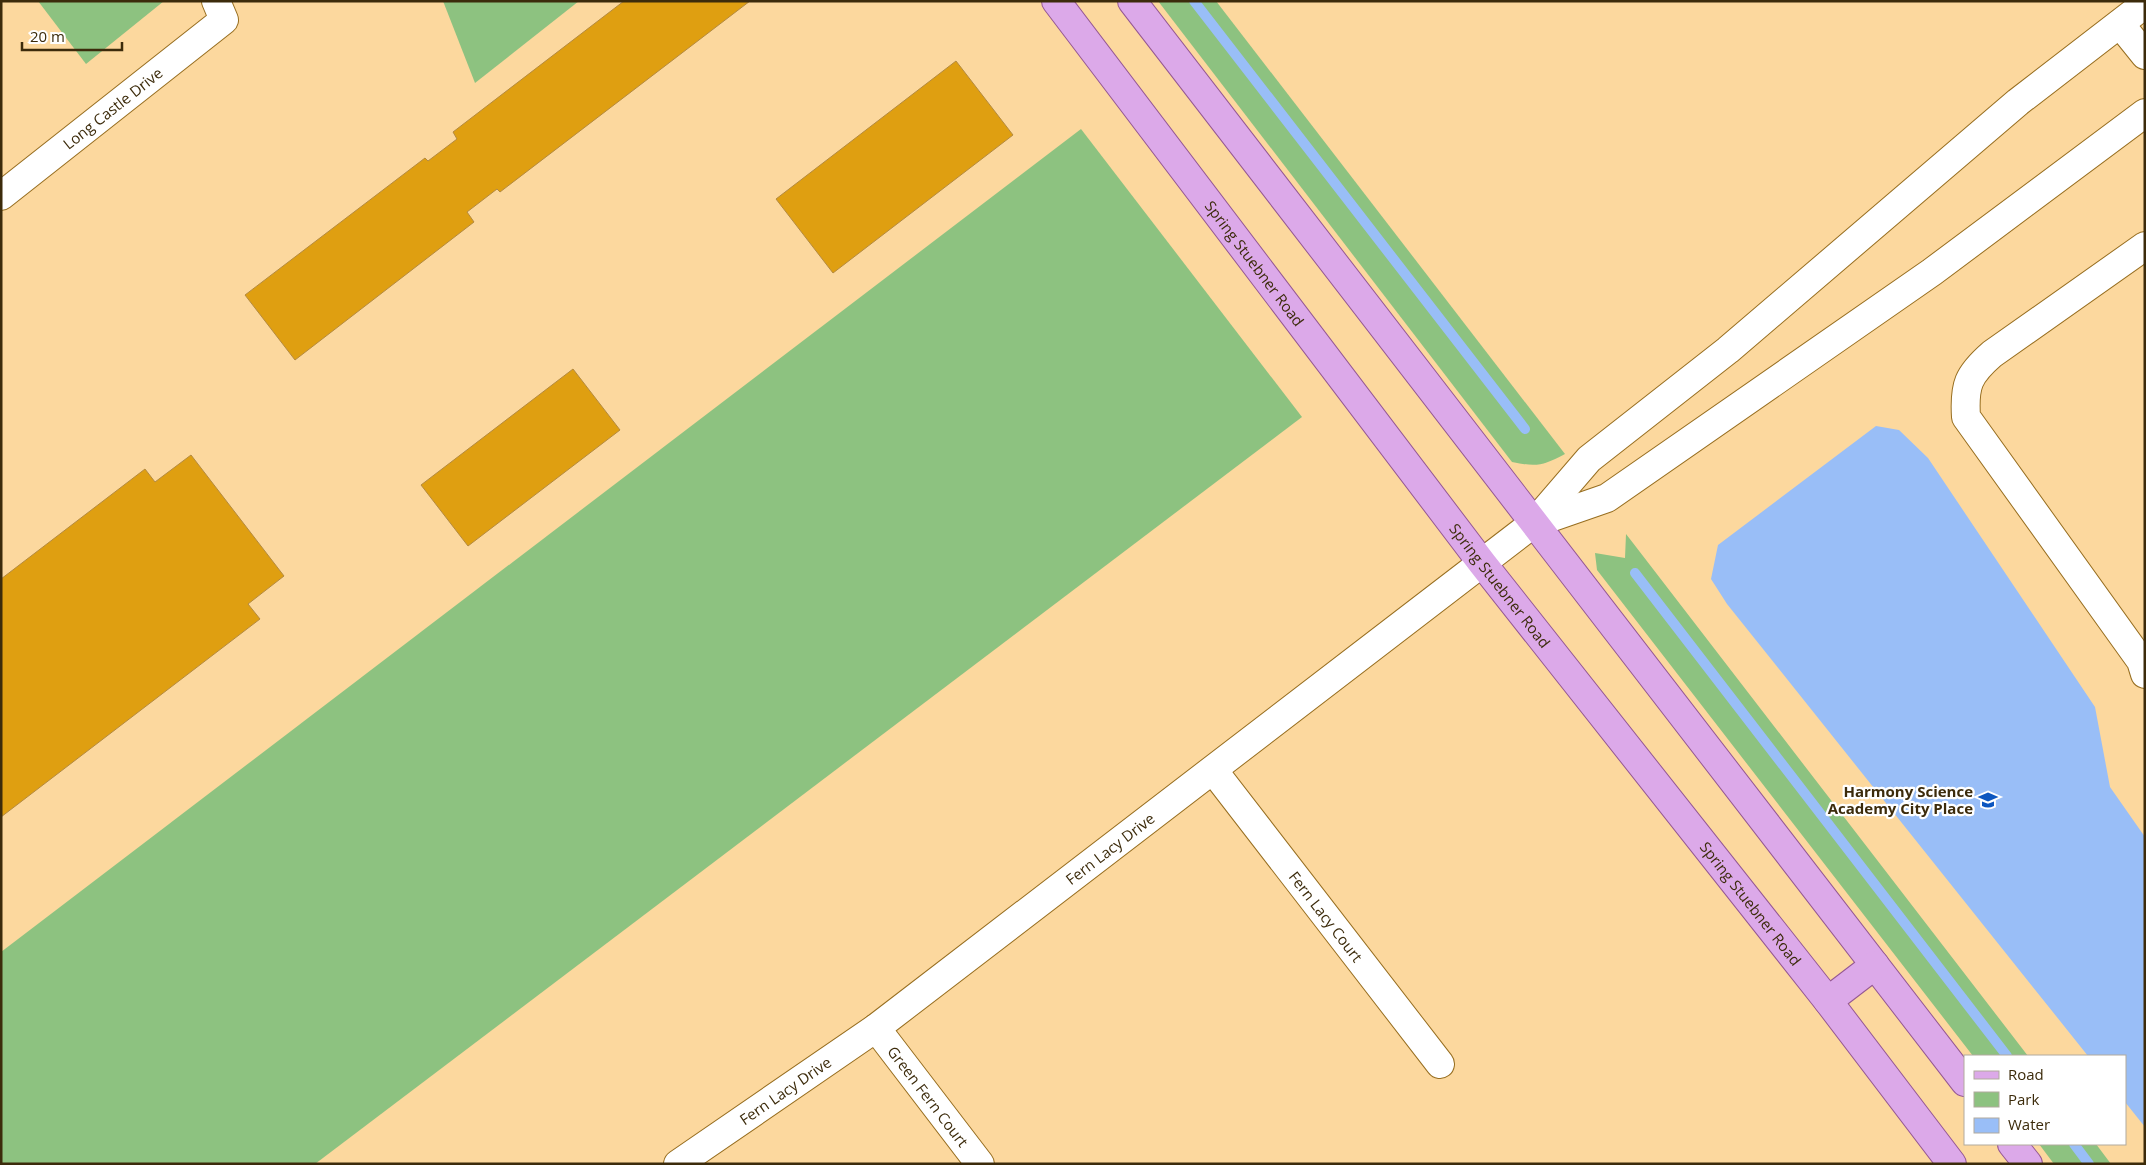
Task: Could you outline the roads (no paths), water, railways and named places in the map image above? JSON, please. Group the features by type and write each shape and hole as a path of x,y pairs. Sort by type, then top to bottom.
{"main road":[{"name":"Spring Stuebner Road","path":"1056,1 1482,563 1828,1001 1952,1164"},
{"path":"1132,1 1964,1081"},
{"path":"1828,1001 1875,965"},
{"path":"2013,1145 2028,1164"}],"street":[{"path":"1534,523 1589,460 1728,350 2018,102 2145,4"},
{"name":"Long Castle Drive","path":"1,196 220,11"},
{"path":"2120,24 2145,55"},
{"path":"1534,523 1607,498 1932,272 2145,113"},
{"path":"2145,246 1992,354 1976,367 1965,391 1966,417 2141,661 2145,674"},
{"name":"Fern Lacy Drive","path":"678,1164 876,1028 1534,523"},
{"name":"Fern Lacy Court","path":"1213,770 1440,1064"},
{"name":"Green Fern Court","path":"876,1028 980,1164"}],"water":[{"path":"1876,426 1899,430 1928,458 2095,707 2110,787 2145,837 2145,1127 2126,1103 2126,1055 2087,1055 1727,604 1711,579 1718,545"}],"waterway":[{"path":"1194,1 1525,429"},
{"path":"1635,573 2006,1055"},
{"path":"2075,1145 2089,1164"}],"place":[{"name":"Harmony Science Academy City Place","path":"1988,800"}]}
